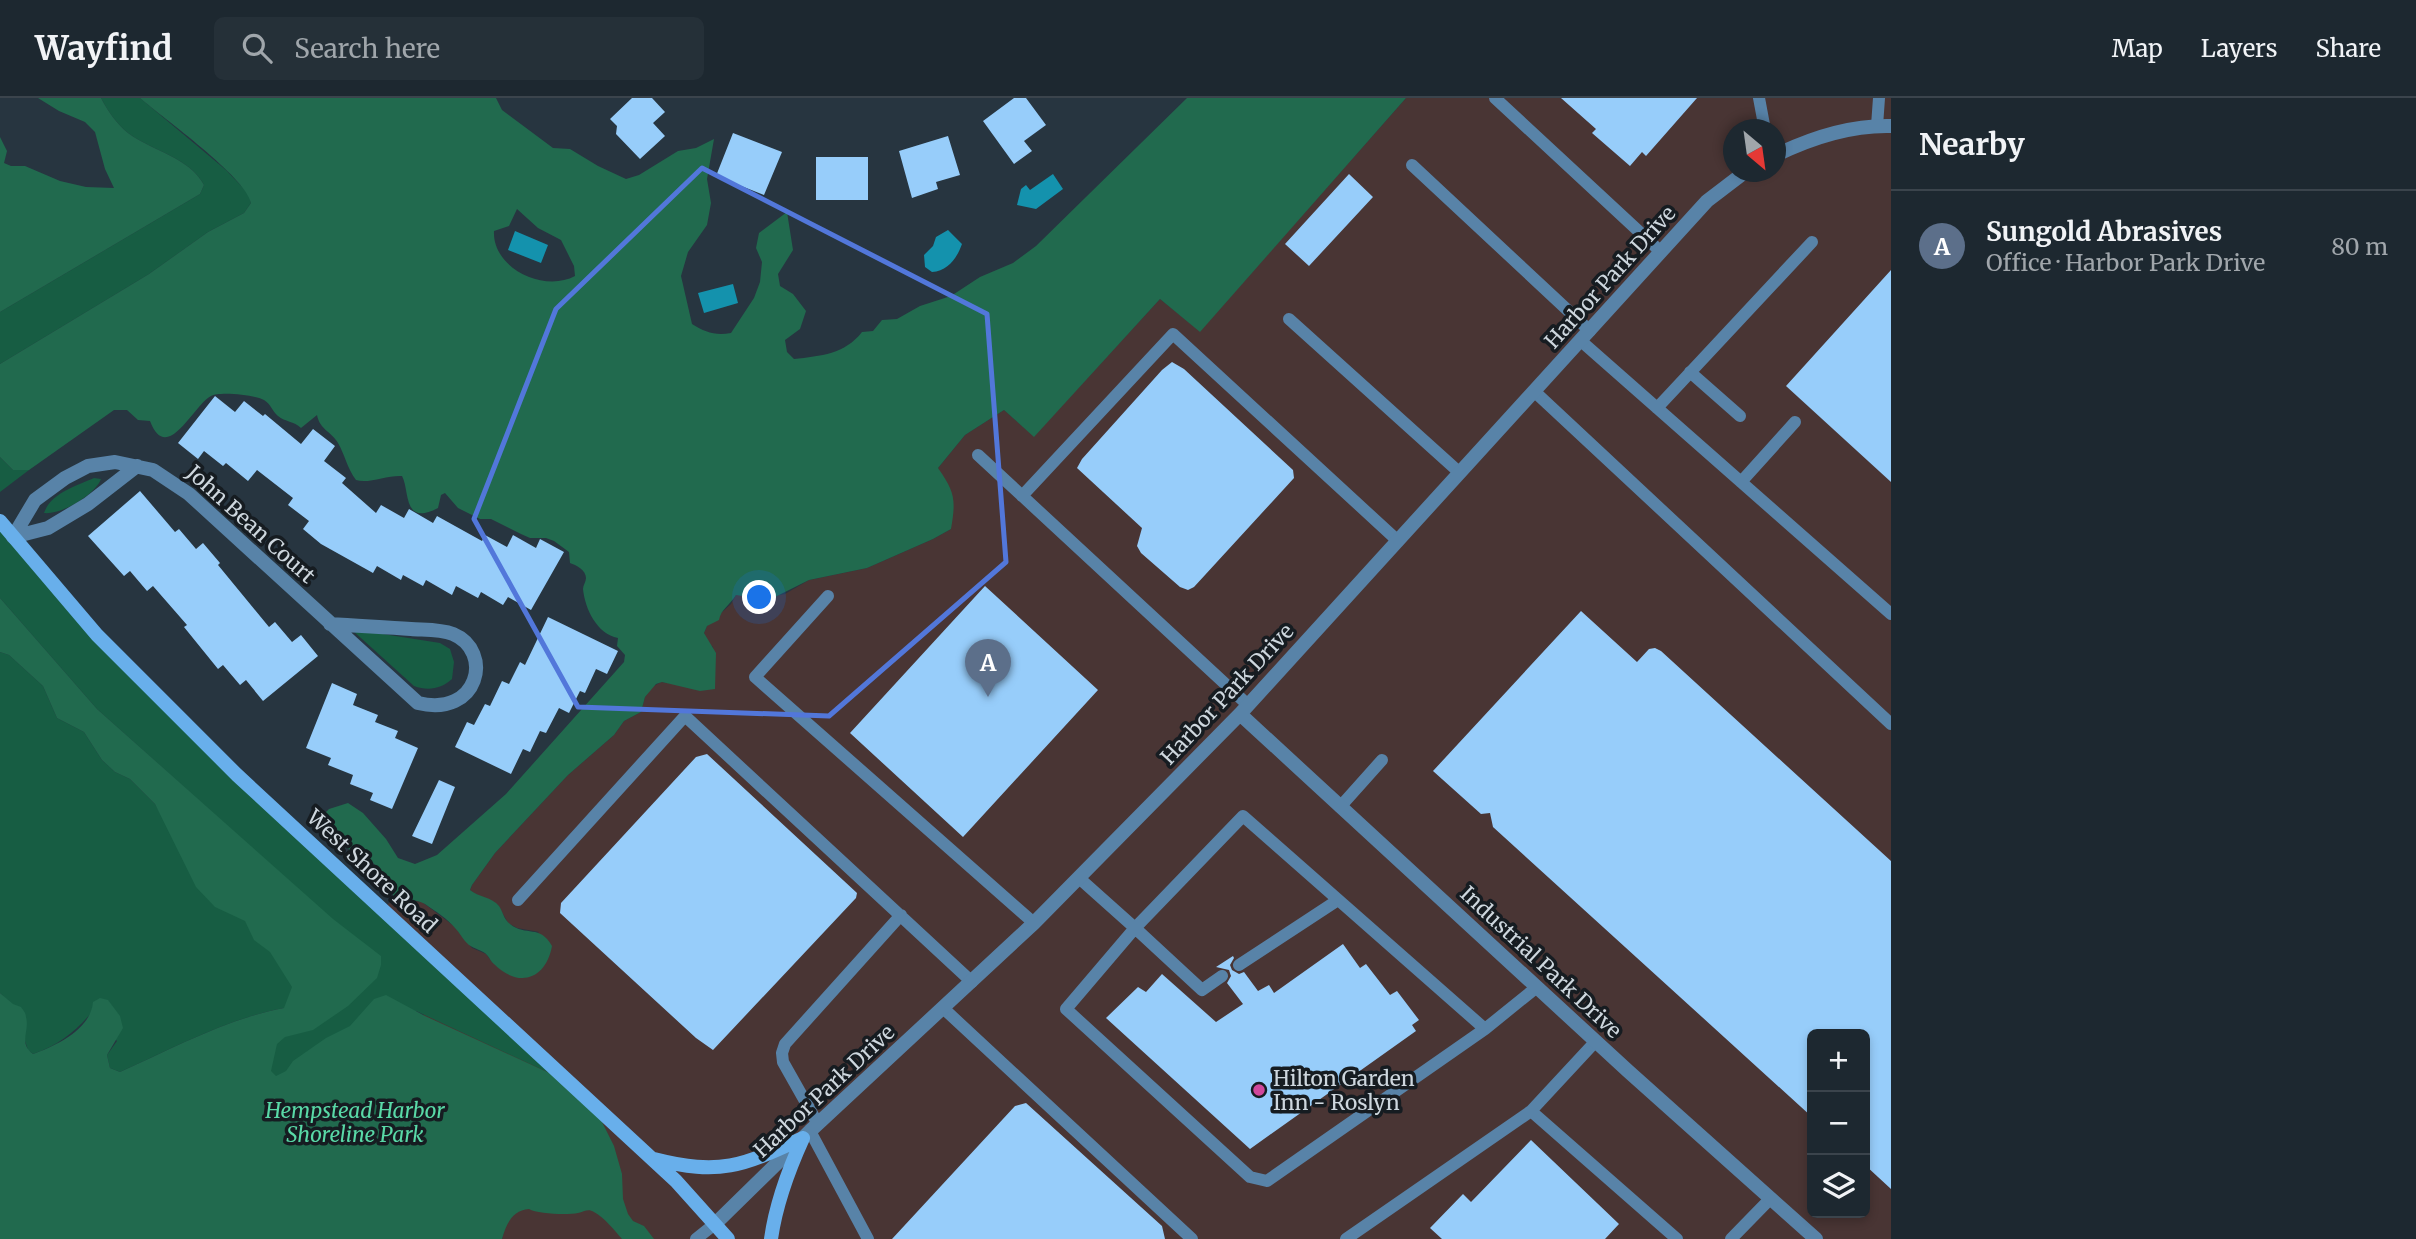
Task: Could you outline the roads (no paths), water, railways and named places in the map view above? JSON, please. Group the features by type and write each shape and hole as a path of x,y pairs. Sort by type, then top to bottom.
{"main road":[{"name":"West Shore Road","path":"0,521 97,635 237,775 653,1159 716,1223 728,1239"},
{"path":"653,1159 700,1168 738,1166 811,1131"},
{"path":"771,1239 774,1212 787,1173 811,1131"}],"street":[{"path":"1786,151 1817,138 1884,126"},
{"name":"Harbor Park Drive","path":"716,1223 1034,923 1244,710 1707,201 1732,182"},
{"name":"John Bean Court","path":"13,537 30,505 65,478 88,466 115,462 137,466 167,478 189,494 330,624 418,703 446,705 462,698 473,684 475,666 468,645 453,635 436,631 330,624"},
{"path":"13,537 48,528 88,504 137,466"},
{"name":"Industrial Park Drive","path":"1244,710 1340,807 1816,1239"}],"lane":[{"path":"1495,98 1661,252"},
{"path":"1759,98 1763,119"},
{"path":"1879,98 1884,126"},
{"path":"1412,165 1657,408 1891,614"},
{"path":"1657,408 1812,243"},
{"path":"1289,318 1460,474"},
{"path":"1022,496 1173,334 1398,541"},
{"path":"1690,372 1740,416"},
{"path":"1535,392 1891,724"},
{"path":"1741,482 1795,422"},
{"path":"978,455 1244,710"},
{"path":"828,596 755,677 1034,923"},
{"path":"518,900 685,716 972,982"},
{"path":"1340,807 1382,760"},
{"path":"1485,1029 1244,816 1135,928 1066,1009 1250,1177 1267,1181 1485,1029 1537,987"},
{"path":"1079,878 1202,989 1222,976"},
{"path":"1239,965 1338,900"},
{"path":"868,1239 811,1131 783,1062 782,1053 785,1044 901,915"},
{"path":"943,1009 1192,1239"},
{"path":"1346,1239 1531,1111 1596,1041"},
{"path":"1531,1111 1676,1239"},
{"path":"1731,1239 1771,1198"},
{"path":"696,1239 716,1223"}],"water":[{"path":"1053,174 1063,189 1036,209 1017,205 1021,189 1026,185 1030,190"},
{"path":"948,230 962,244 951,263 932,272 925,267 924,255 933,246 936,237"},
{"path":"515,231 548,245 541,263 508,250"},
{"path":"733,284 738,303 704,313 698,293"}],"place":[{"name":"Sungold Abrasives","path":"988,697"},
{"name":"Hilton Garden Inn - Roslyn","path":"1259,1090"}],"park label":[{"name":"Hempstead Harbor Shoreline Park","path":"355,1122"}]}
